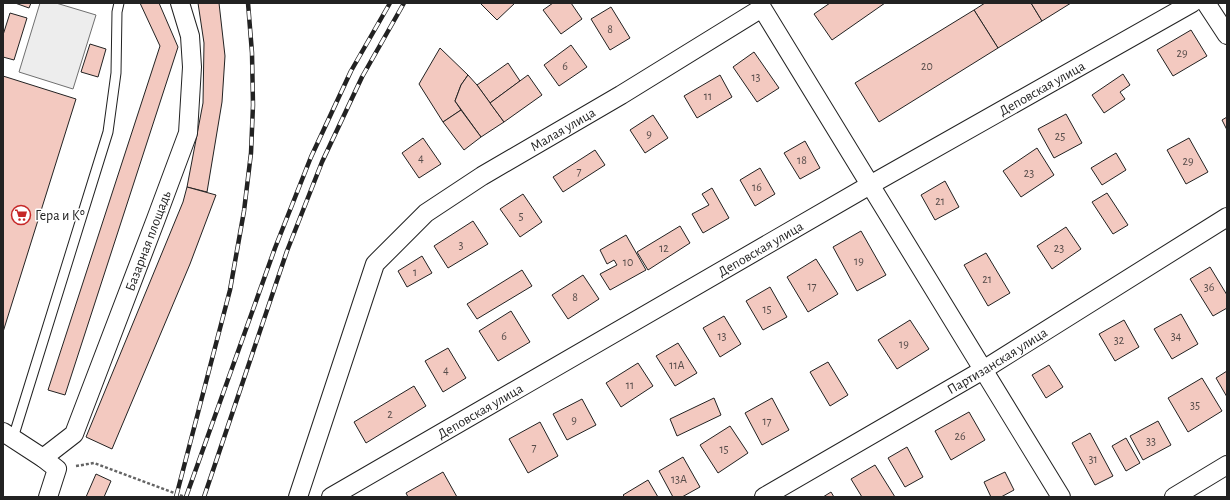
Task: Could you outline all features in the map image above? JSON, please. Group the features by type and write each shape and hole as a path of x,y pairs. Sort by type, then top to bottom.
{"street":[{"name":"Базарная площадь","path":"43,458 74,434 188,133 192,67 190,36 180,3"},
{"name":"Деповская улица","path":"331,497 870,185 1192,3"},
{"path":"1206,3 1227,35"},
{"name":"Малая улица","path":"298,497 375,264 426,213 482,176 621,95 762,8 870,185"},
{"path":"870,185 1061,497"},
{"name":"Партизанская улица","path":"764,497 983,370 1227,217"},
{"path":"8,435 57,469 48,496"},
{"path":"1174,497 1227,465"}],"lane":[{"path":"8,435 108,132 116,72 117,12 119,3"}],"path":[{"path":"94,464 185,497"}],"shaded area":[{"path":"40,3 56,3 96,15 73,89 19,72"}],"building":[{"path":"15,3 31,3 29,8"},
{"path":"140,3 159,3 178,47 65,395 48,390 160,46"},
{"path":"198,3 219,3 225,56 222,102 207,192 187,187 203,103 204,43"},
{"path":"480,3 515,3 497,20"},
{"path":"553,3 571,3 582,19 561,34 543,10"},
{"path":"830,3 885,3 832,40 814,14"},
{"path":"985,3 1031,3 1042,21 998,48 974,10"},
{"path":"1031,3 1071,3 1042,21"},
{"path":"611,7 630,38 610,50 591,19"},
{"path":"974,10 998,48 879,122 855,83"},
{"path":"10,13 27,18 14,60 3,57 3,35"},
{"path":"1191,30 1207,56 1173,76 1157,50"},
{"path":"90,44 106,49 98,77 81,72"},
{"path":"571,45 587,67 559,86 544,65"},
{"path":"440,48 468,75 461,85 455,101 461,110 443,122 419,84"},
{"path":"754,52 779,88 757,102 733,67"},
{"path":"508,63 520,81 490,103 477,85"},
{"path":"1123,74 1130,85 1120,92 1125,99 1104,113 1092,95"},
{"path":"468,75 504,122 481,137 455,101 461,85"},
{"path":"528,75 542,95 504,122 490,103"},
{"path":"720,75 732,97 697,118 684,96"},
{"name":"Гера и К⁰","path":"3,76 76,99 3,332"},
{"path":"461,110 481,137 464,150 443,122"},
{"path":"1066,114 1082,143 1054,158 1038,129"},
{"path":"653,115 668,138 645,153 630,130"},
{"path":"1227,117 1227,130 1222,120"},
{"path":"423,138 441,164 419,178 402,153"},
{"path":"1189,138 1208,172 1186,184 1167,150"},
{"path":"805,141 820,168 800,179 784,153"},
{"path":"1037,148 1054,175 1021,197 1003,171"},
{"path":"595,150 605,165 563,192 553,177"},
{"path":"1116,153 1126,170 1102,185 1091,168"},
{"path":"760,168 775,194 755,206 740,180"},
{"path":"945,181 959,207 935,220 921,195"},
{"path":"187,187 216,195 190,264 112,449 86,437 183,202"},
{"path":"712,188 729,218 703,233 692,214 709,205 702,194"},
{"path":"1107,193 1128,225 1113,234 1092,202"},
{"path":"523,194 542,222 520,237 500,209"},
{"path":"473,221 488,244 448,268 434,246"},
{"path":"680,226 690,243 648,270 637,252"},
{"path":"1066,227 1081,249 1052,269 1037,246"},
{"path":"861,231 886,275 857,291 833,247"},
{"path":"626,235 646,270 610,290 600,274 617,265 614,260 607,264 600,250"},
{"path":"986,253 1010,293 988,306 964,265"},
{"path":"422,256 432,273 407,287 398,271"},
{"path":"816,259 838,294 808,312 787,277"},
{"path":"1210,267 1227,295 1227,308 1213,316 1190,279"},
{"path":"522,270 532,286 477,319 467,304"},
{"path":"583,275 599,299 568,319 552,295"},
{"path":"770,287 787,317 763,330 746,301"},
{"path":"511,311 530,342 498,361 479,331"},
{"path":"1181,314 1198,344 1172,359 1154,329"},
{"path":"724,316 741,344 720,357 703,328"},
{"path":"910,320 929,349 897,369 878,340"},
{"path":"1124,320 1139,347 1115,361 1099,334"},
{"path":"678,343 697,373 675,386 656,356"},
{"path":"448,348 466,378 443,392 425,361"},
{"path":"828,362 848,395 830,406 810,372"},
{"path":"638,363 653,386 621,407 606,383"},
{"path":"1049,365 1063,387 1046,398 1032,375"},
{"path":"1227,371 1227,397 1216,378"},
{"path":"1202,378 1222,411 1188,432 1168,398"},
{"path":"414,386 426,406 366,443 354,422"},
{"path":"714,398 721,415 677,436 670,419"},
{"path":"772,398 789,430 762,445 745,413"},
{"path":"582,399 596,425 567,440 553,414"},
{"path":"969,412 985,440 951,460 935,431"},
{"path":"1158,421 1171,445 1143,460 1130,436"},
{"path":"540,422 558,456 528,473 509,439"},
{"path":"730,426 748,453 718,473 700,445"},
{"path":"1090,433 1113,476 1095,485 1072,443"},
{"path":"1126,438 1140,463 1126,471 1112,446"},
{"path":"907,447 923,477 905,487 888,458"},
{"path":"683,457 700,487 682,497 673,497 659,471"},
{"path":"875,465 895,497 862,497 851,479"},
{"path":"443,472 457,497 408,497 406,493"},
{"path":"1005,472 1014,490 1001,497 991,497 984,482"},
{"path":"96,474 111,481 104,497 86,497"},
{"path":"648,480 658,497 625,497 623,495"},
{"path":"831,492 834,497 823,497"}],"railway":[{"path":"176,497 230,290 244,211 251,153 253,105 252,53 248,3"},
{"path":"186,497 275,248 311,157 351,71 390,3"},
{"path":"204,497 287,251 322,162 362,77 404,3"}],"place":[{"name":"Гера и К⁰","path":"21,215"}]}
